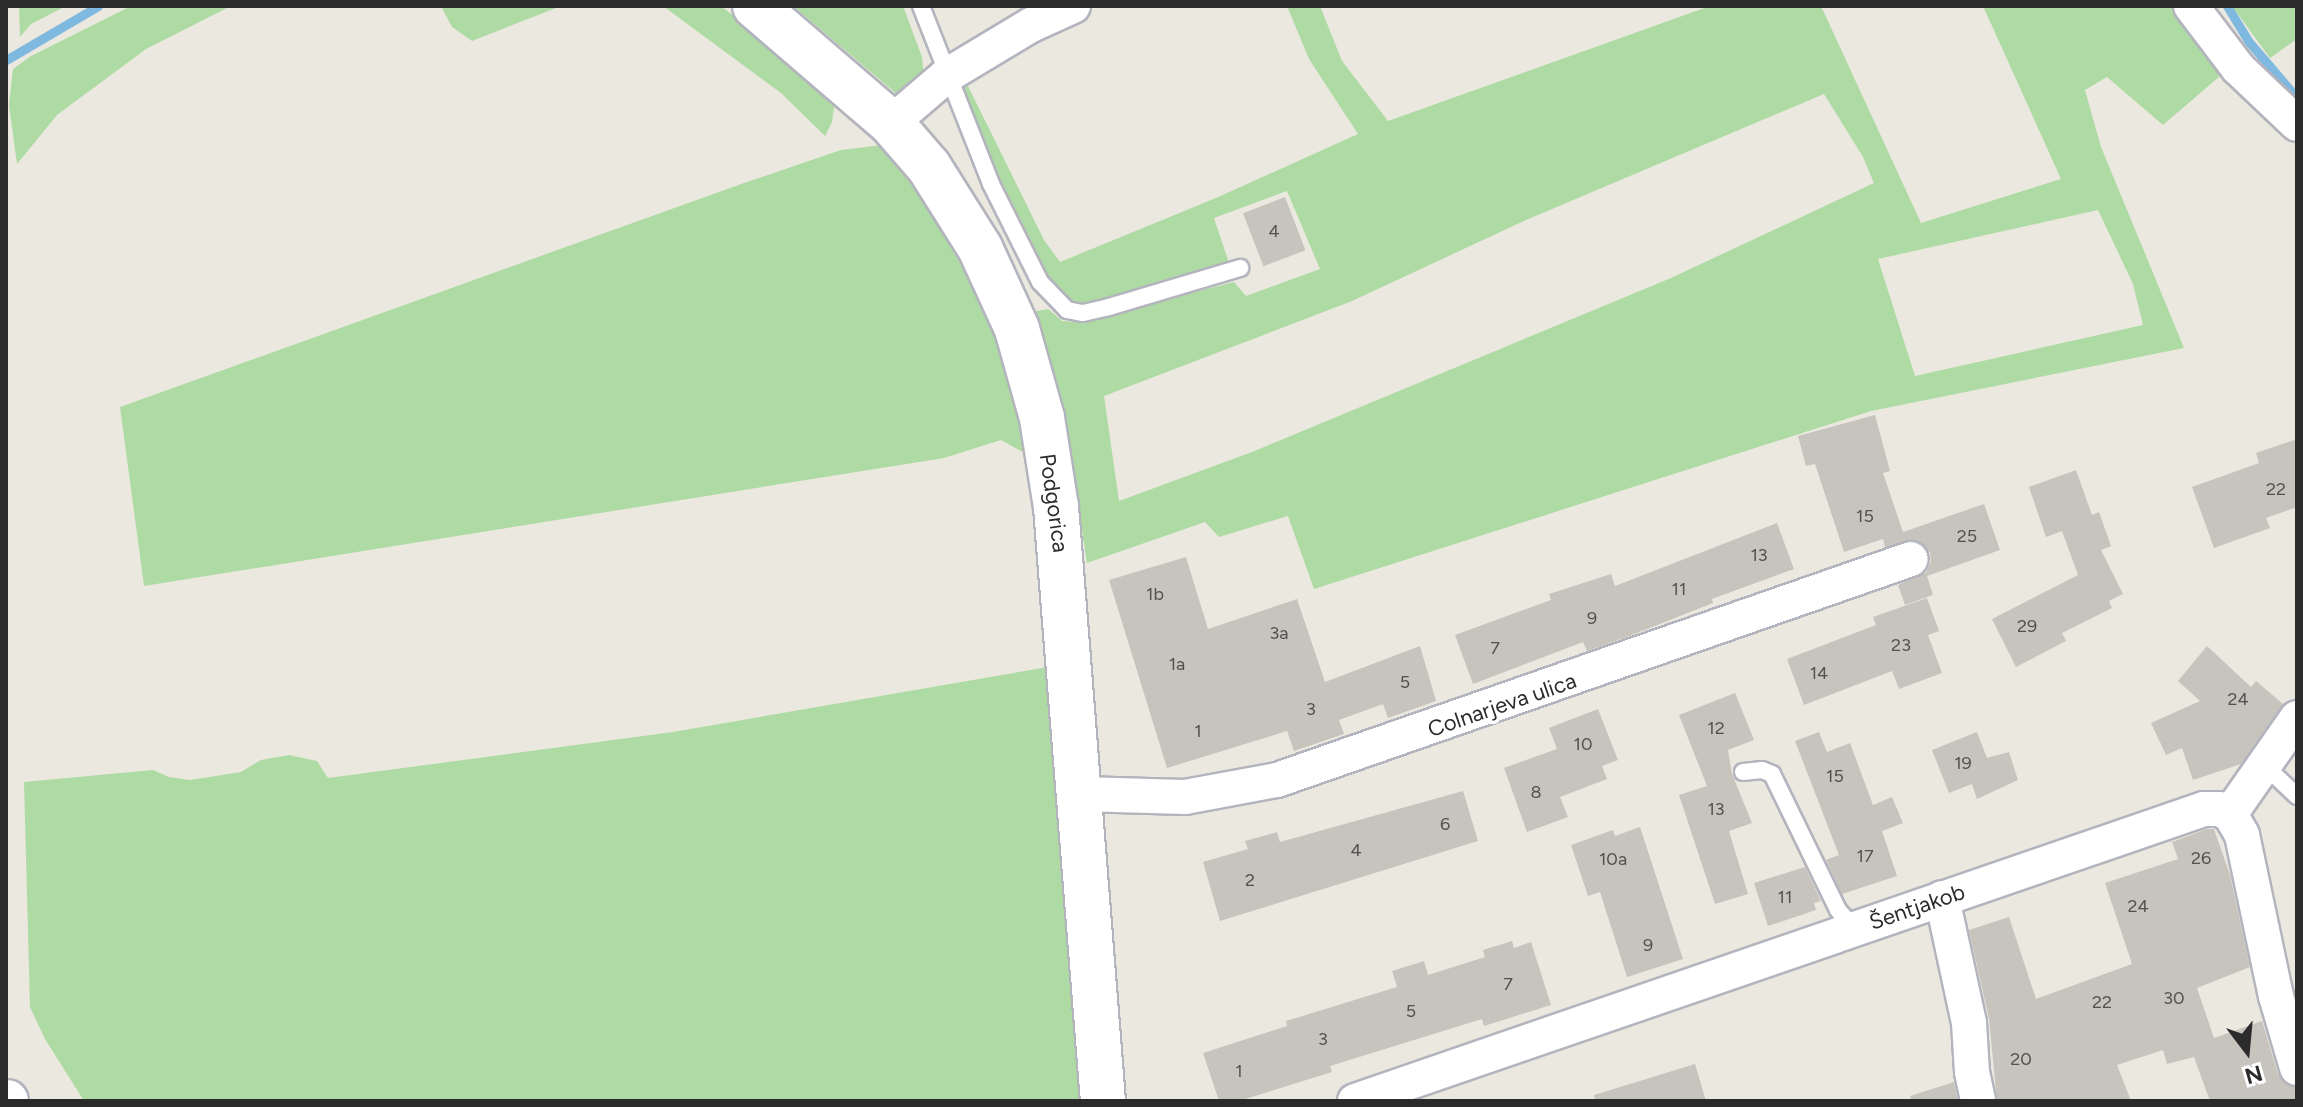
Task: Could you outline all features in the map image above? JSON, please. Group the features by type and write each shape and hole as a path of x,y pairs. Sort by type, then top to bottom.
{"main road":[{"name":"Podgorica","path":"755,6 810,50 891,123 929,167 961,214 997,283 1029,366 1042,418 1056,507 1103,1101"}],"street":[{"path":"891,123 946,76 1031,25 1073,6"},
{"path":"2191,6 2238,68 2297,124"},
{"name":"Colnarjeva ulica","path":"1081,794 1185,797 1252,787 1309,771 1911,559"},
{"path":"2297,718 2230,814 2238,826 2247,853 2276,996 2297,1068"},
{"name":"Šentjakob","path":"1355,1101 2194,810 2219,809 2230,814"},
{"path":"1942,898 1969,1023 1972,1072 1978,1101"}],"lane":[{"path":"921,6 991,184 1040,282 1067,310 1083,313 1109,307 1240,268"},
{"path":"2264,765 2297,796"},
{"path":"1743,772 1762,770 1772,774 1838,910 1855,929"}],"green space":[{"path":"19,6 66,6 31,24 20,37"},
{"path":"131,6 231,6 146,49 57,115 17,164 9,105 13,69 31,56"},
{"path":"441,6 561,6 472,41 452,27"},
{"path":"663,6 721,6 826,89 834,108 825,136 781,93"},
{"path":"793,6 903,6 922,57 924,78 910,96 898,95"},
{"path":"1287,6 1320,6 1342,61 1388,121 1710,6 1821,6 1921,223 2061,179 1983,6 2183,6 2227,70 2163,125 2107,77 2085,90 2101,147 2184,348 1871,411 1314,589 1288,516 1219,537 1205,522 1087,563 1061,395 1032,312 1048,309 1062,321 1079,322 1234,282 1246,296 1320,269 1287,191 1214,218 1229,263 1082,308 1065,302 1046,279 988,163 963,100 962,86 966,82 1044,240 1060,262 1216,198 1358,134 1309,59","holes":["1824,94 1863,157 1874,183 1671,278 1252,452 1119,501 1104,396 1352,301 1526,220","2098,210 2133,284 2143,325 1915,376 1878,259"]},
{"path":"2232,6 2297,6 2297,39 2270,58"},
{"path":"882,145 928,208 986,308 1017,393 1028,455 1001,440 944,458 144,586 120,407 744,183 841,150"},
{"path":"1054,666 1085,1101 84,1101 45,1039 30,1007 24,782 153,770 169,777 190,780 241,772 261,760 289,755 317,761 328,778 673,732"}],"building":[{"path":"1285,197 1305,250 1263,266 1243,213"},
{"path":"1875,415 1890,471 1883,473 1903,532 1984,504 2000,550 1927,576 1933,595 1905,605 1898,585 1926,573 1931,562 1930,552 1915,540 1885,547 1883,539 1844,552 1815,464 1806,466 1798,436"},
{"path":"2297,439 2297,507 2266,518 2270,528 2214,548 2192,487 2259,463 2256,453"},
{"path":"2076,470 2092,515 2099,512 2111,546 2101,550 2123,594 2109,601 2112,608 2062,633 2066,641 2016,667 1992,619 2078,575 2062,531 2046,537 2029,487"},
{"path":"1777,523 1794,569 1712,599 1713,603 1632,635 1587,651 1583,642 1473,684 1455,635 1551,600 1549,594 1611,574 1615,586"},
{"path":"1186,557 1208,629 1297,599 1325,682 1420,646 1436,701 1388,718 1383,704 1339,720 1344,734 1294,751 1287,731 1167,768 1109,580"},
{"path":"1927,598 1939,631 1928,635 1942,673 1899,689 1892,671 1804,705 1787,659 1876,625 1873,617"},
{"path":"2207,646 2251,687 2256,681 2283,704 2241,764 2193,780 2182,748 2166,755 2151,723 2200,701 2178,681"},
{"path":"1735,693 1754,740 1728,750 1732,774 1752,823 1729,831 1748,894 1715,904 1679,795 1707,786 1679,715"},
{"path":"1598,709 1618,760 1602,766 1607,779 1560,797 1568,817 1527,832 1504,768 1557,749 1549,728"},
{"path":"1819,732 1827,752 1850,743 1873,805 1892,797 1903,823 1882,831 1897,876 1842,894 1826,860 1839,855 1795,741"},
{"path":"1977,732 1987,758 2009,752 2018,780 1977,799 1972,784 1949,793 1932,750"},
{"path":"1463,791 1478,841 1220,921 1203,862 1248,849 1245,841 1277,832 1280,842"},
{"path":"1640,827 1683,959 1627,977 1600,892 1588,896 1571,845 1613,830 1615,836"},
{"path":"2214,829 2230,875 2250,967 2197,988 2214,1038 2262,1021 2278,1074 2284,1083 2297,1087 2297,1101 2210,1101 2194,1057 2167,1064 2163,1050 2117,1065 2131,1101 1997,1101 1989,1019 1969,930 2009,917 2036,999 2132,964 2105,883 2178,859 2172,842"},
{"path":"1805,867 1821,901 1814,903 1816,910 1768,926 1754,883"},
{"path":"1512,941 1514,948 1531,942 1551,1005 1484,1026 1482,1019 1330,1066 1332,1072 1239,1101 1219,1101 1203,1053 1287,1026 1286,1021 1397,987 1392,971 1424,961 1428,975 1485,957 1483,950"},
{"path":"1695,1064 1706,1101 1595,1101 1594,1095"},
{"path":"1954,1082 1958,1101 1911,1101 1910,1096"}],"waterway":[{"path":"6,60 98,6"},
{"path":"2227,6 2249,42 2297,98"}]}
